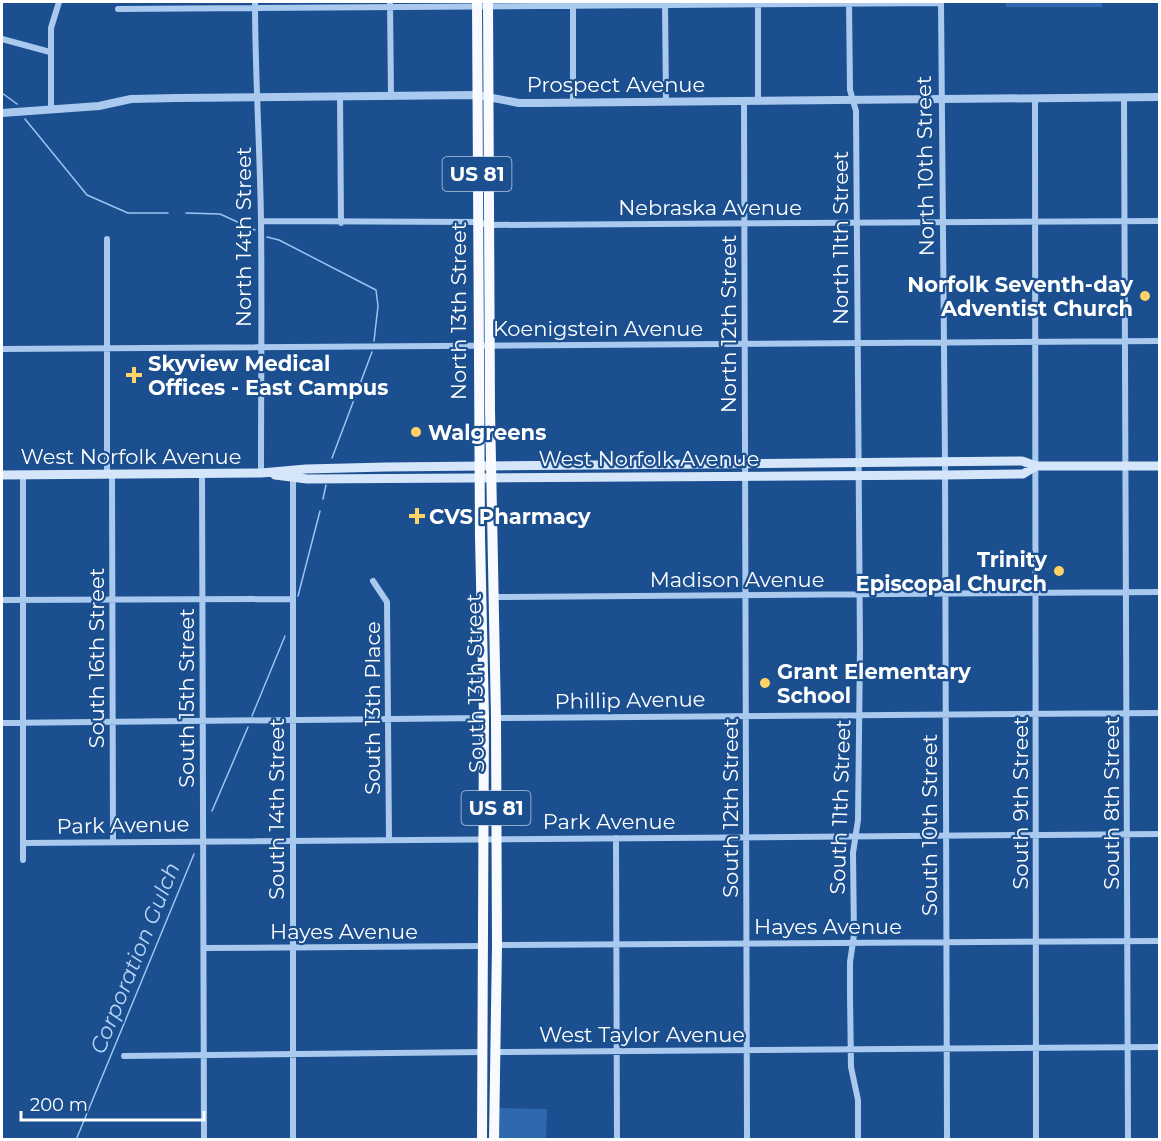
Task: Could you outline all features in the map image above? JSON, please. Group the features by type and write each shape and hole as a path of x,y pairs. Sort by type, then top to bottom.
{"highway":[{"name":"North 13th Street","path":"482,4 477,95 477,222 484,346 485,472"},
{"name":"North 13th Street","path":"482,4 489,95 489,225 484,346"},
{"name":"South 13th Street","path":"485,472 494,597 496,718 497,945 494,1140"},
{"name":"South 13th Street","path":"482,1140 485,946 485,472"}],"main road":[{"name":"West Norfolk Avenue","path":"261,473 293,477 745,464 1022,461 1036,466 1160,466"},
{"name":"West Norfolk Avenue","path":"2,475 261,473 306,469 745,476 945,475 1023,474 1036,466"}],"street":[{"path":"51,109 51,28 59,2"},
{"name":"North 11th Street","path":"849,2 850,90 856,111 859,475"},
{"path":"118,9 255,4 573,6 665,3 941,2"},
{"name":"North 10th Street","path":"941,2 945,475"},
{"path":"665,3 666,102"},
{"path":"758,3 758,101"},
{"name":"North 14th Street","path":"255,4 261,221 261,473"},
{"path":"390,4 391,97"},
{"path":"573,6 573,102"},
{"path":"2,39 50,52"},
{"name":"Prospect Avenue","path":"2,113 99,106 131,99 257,97 489,95 519,103 1160,97"},
{"path":"340,96 341,222"},
{"name":"South 8th Street","path":"1124,97 1128,1140"},
{"name":"South 9th Street","path":"1035,98 1036,1140"},
{"name":"North 12th Street","path":"744,101 745,476"},
{"name":"Nebraska Avenue","path":"261,221 477,222 489,225 1160,220"},
{"name":"South 16th Street","path":"107,239 113,841"},
{"name":"Koenigstein Avenue","path":"2,349 1160,341"},
{"name":"South 15th Street","path":"202,473 204,1140"},
{"path":"23,475 23,860"},
{"name":"South 11th Street","path":"858,1140 858,1100 851,1067 850,962 854,943 853,854 856,836 859,715 859,475"},
{"name":"South 10th Street","path":"945,475 946,1140"},
{"name":"South 12th Street","path":"745,476 747,1140"},
{"name":"South 14th Street","path":"293,477 293,1140"},
{"name":"South 13th Place","path":"373,581 387,602 389,839"},
{"name":"Madison Avenue","path":"494,597 1160,592"},
{"path":"2,600 292,599"},
{"name":"Phillip Avenue","path":"496,718 1160,713"},
{"path":"2,723 484,718"},
{"name":"Park Avenue","path":"23,843 1160,834"},
{"path":"616,838 617,1140"},
{"name":"Hayes Avenue","path":"497,945 1160,941"},
{"name":"Hayes Avenue","path":"204,948 485,946"},
{"name":"West Taylor Avenue","path":"124,1056 1160,1047"}],"shaded area":[{"path":"1006,2 1102,2 1102,7 1006,7"},
{"path":"496,1108 547,1109 546,1139 497,1139"}],"waterway":[{"name":"Corporation Gulch","path":"2,93 17,104"},
{"name":"Corporation Gulch","path":"25,119 87,195 128,213 168,213"},
{"name":"Corporation Gulch","path":"186,213 220,214 255,230"},
{"name":"Corporation Gulch","path":"267,237 279,240 376,290 378,306 374,341"},
{"name":"Corporation Gulch","path":"332,458 372,352"},
{"name":"Corporation Gulch","path":"323,499 326,485"},
{"name":"Corporation Gulch","path":"298,596 320,511"},
{"name":"Corporation Gulch","path":"252,716 285,636"},
{"name":"Corporation Gulch","path":"212,811 248,727"},
{"name":"Corporation Gulch","path":"76,1140 194,854"}],"place":[{"name":"Norfolk Seventh-day Adventist Church","path":"1145,296"},
{"name":"Skyview Medical Offices - East Campus","path":"134,375"},
{"name":"Walgreens","path":"416,432"},
{"name":"CVS Pharmacy","path":"417,516"},
{"name":"Trinity Episcopal Church","path":"1059,571"},
{"name":"Grant Elementary School","path":"765,683"}]}
